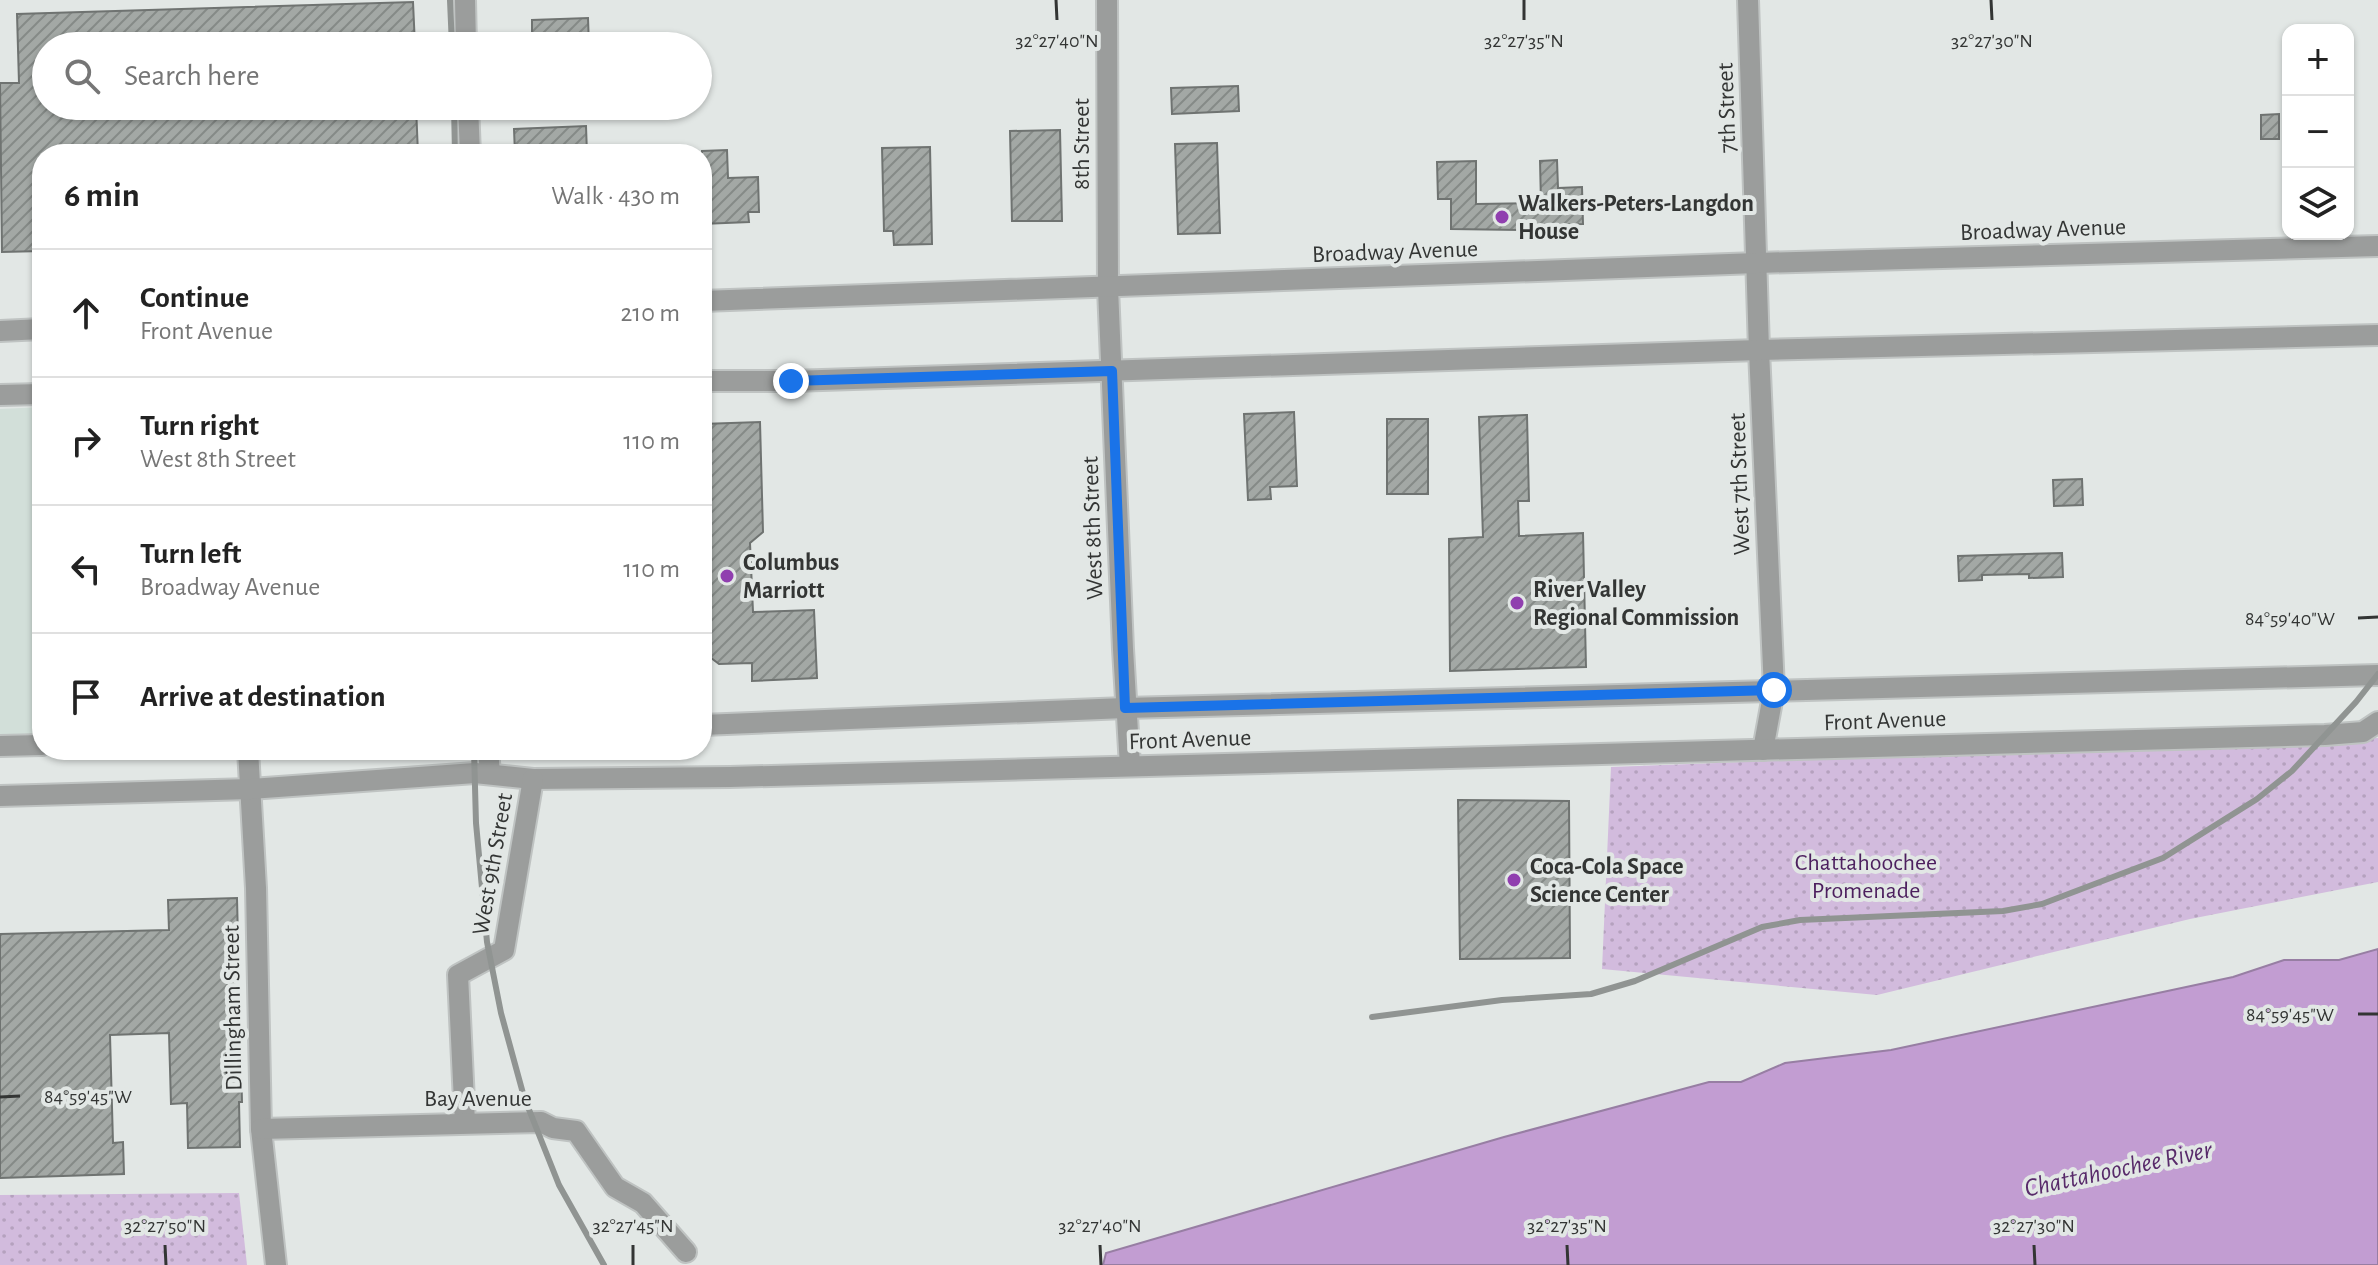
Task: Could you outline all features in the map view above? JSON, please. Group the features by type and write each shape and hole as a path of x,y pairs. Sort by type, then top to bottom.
{"street":[{"path":"465,0 466,32"},
{"name":"8th Street","path":"1107,0 1108,288"},
{"name":"7th Street","path":"1748,0 1757,263"},
{"path":"469,120 470,144"},
{"name":"Broadway Avenue","path":"712,301 1757,263 2378,246"},
{"name":"West 7th Street","path":"1757,263 1774,690 1763,750"},
{"name":"West 8th Street","path":"1108,288 1130,766"},
{"path":"0,331 32,329"},
{"path":"712,381 2378,335"},
{"path":"0,395 32,394"},
{"name":"Front Avenue","path":"712,725 1125,708 2378,675"},
{"name":"Front Avenue","path":"0,796 251,789 490,773 533,779 2325,735 2363,732 2378,722"},
{"path":"0,746 32,745"},
{"name":"Dillingham Street","path":"249,760 256,888 261,1129 276,1265"},
{"name":"West 9th Street","path":"489,760 490,773"},
{"name":"West 9th Street","path":"465,1123 458,975 504,950 533,779"},
{"name":"Bay Avenue","path":"261,1129 541,1122 553,1128 576,1131 615,1187 643,1203 686,1252"}],"shaded area":[{"path":"32,407 32,736 0,737 0,409"}],"green space":[{"name":"Chattahoochee Promenade","path":"2378,738 2378,882 2190,919 1877,995 1602,969 1611,767"},
{"path":"239,1193 247,1265 0,1265 0,1195"}],"water":[{"name":"Chattahoochee River","path":"2378,949 2378,1265 1103,1265 1106,1253 1504,1137 1709,1082 1741,1082 1785,1063 1891,1050 2233,977 2284,960 2339,960"}],"building":[{"path":"413,2 414,32 32,32 32,120 417,120 418,144 32,144 32,251 2,252 0,83 19,83 17,14"},
{"path":"588,18 588,32 532,32 532,20"},
{"path":"1238,86 1239,111 1172,114 1171,88"},
{"path":"2279,114 2279,139 2261,139 2261,115"},
{"path":"586,126 587,144 515,144 514,129"},
{"path":"1060,130 1062,221 1012,221 1010,131"},
{"path":"1217,143 1220,233 1178,234 1175,144"},
{"path":"930,147 932,244 894,245 893,231 884,231 882,148"},
{"path":"727,150 728,178 758,177 759,212 748,212 749,222 712,224 712,151"},
{"path":"1557,160 1558,188 1582,187 1583,224 1519,225 1519,230 1451,229 1451,199 1438,199 1437,162 1476,161 1476,204 1541,203 1540,161"},
{"path":"1294,412 1297,486 1270,487 1271,499 1248,500 1244,414"},
{"name":"River Valley Regional Commission","path":"1527,415 1529,501 1518,501 1519,536 1583,533 1586,667 1450,671 1449,539 1483,537 1479,417"},
{"path":"1387,419 1428,419 1428,494 1387,494"},
{"name":"Columbus Marriott","path":"760,422 763,532 750,543 753,612 814,610 817,678 752,681 752,663 719,664 712,659 712,424"},
{"path":"2082,479 2083,505 2054,506 2053,480"},
{"path":"2062,553 2063,577 1982,575 1982,580 1959,581 1958,556"},
{"name":"Coca-Cola Space Science Center","path":"1458,800 1569,801 1570,958 1460,959"},
{"path":"237,898 242,1102 239,1102 240,1147 188,1148 187,1103 171,1104 169,1033 110,1035 113,1143 123,1142 124,1174 0,1178 0,934 169,930 168,900"}],"railway":[{"path":"450,0 451,32"},
{"path":"454,120 455,144"},
{"path":"1372,1017 1502,1000 1591,994 1635,981 1762,927 1800,920 2003,911 2042,904 2163,858 2257,799 2292,771 2378,674"},
{"path":"474,760 476,823 487,942 501,1013 524,1097 559,1185 604,1265"}],"place":[{"name":"Walkers-Peters-Langdon House","path":"1502,217"},
{"name":"Columbus Marriott","path":"727,576"},
{"name":"River Valley Regional Commission","path":"1517,603"},
{"name":"Coca-Cola Space Science Center","path":"1514,880"}],"route":[{"path":"791,381 1112,371 1125,708 1774,690"}]}
